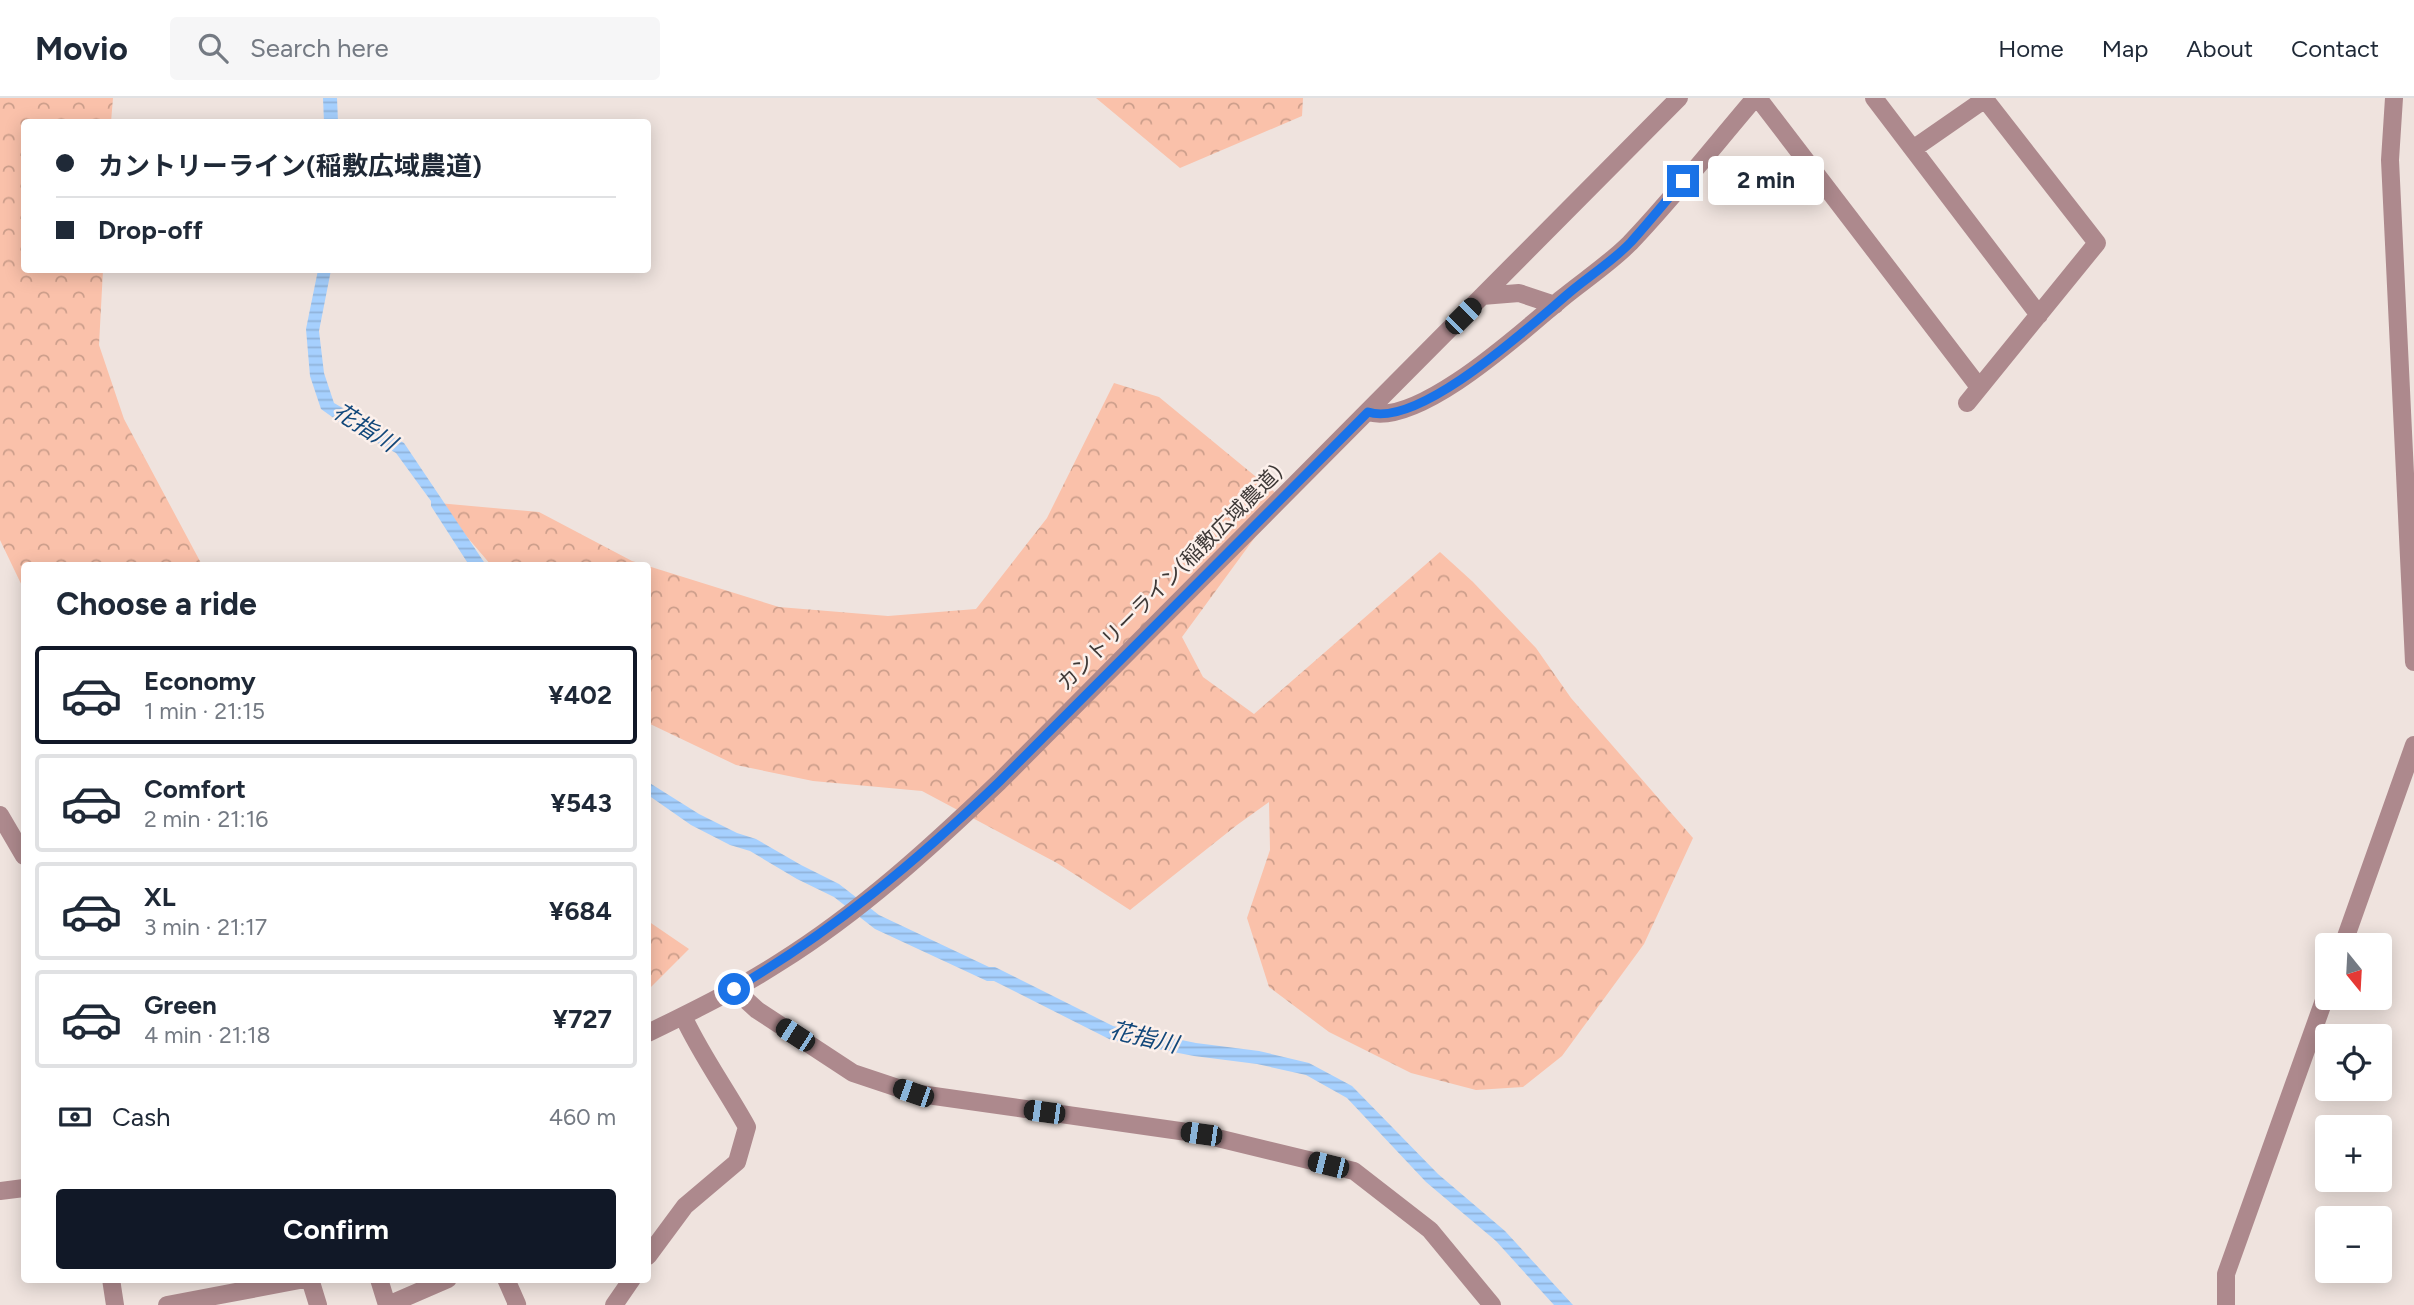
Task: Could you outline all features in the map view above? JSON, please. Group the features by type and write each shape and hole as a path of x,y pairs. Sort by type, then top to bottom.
{"street":[{"name":"カントリーライン(稲敷広域農道)","path":"651,1032 780,962 829,929 938,841 1679,98"},
{"path":"1368,412 1393,412 1432,398 1528,330 1629,244 1757,98 1979,387"},
{"path":"1874,98 2039,315"},
{"path":"1913,149 1984,98 2097,243 1967,402"},
{"path":"2394,98 2390,160 2414,662"},
{"path":"1482,296 1519,293 1555,305"},
{"path":"2347,933 2414,745"},
{"path":"0,815 21,851"},
{"path":"734,989 757,1010 853,1073 913,1093 1201,1134 1354,1171 1430,1230 1492,1305"},
{"path":"2226,1305 2226,1274 2320,1010"},
{"path":"651,1252 685,1206 737,1162 747,1127 727,1090 698,1049 683,1016"},
{"path":"0,1191 21,1188"},
{"path":"112,1283 115,1305"},
{"path":"167,1305 285,1283"},
{"path":"309,1283 318,1305"},
{"path":"380,1283 388,1305 438,1283"},
{"path":"508,1283 516,1305"},
{"path":"614,1305 629,1283"}],"green space":[{"path":"0,98 113,98 111,119 21,119 21,273 103,273 99,345 124,419 200,562 21,562 21,584 0,540"},
{"path":"1096,98 1303,98 1302,116 1180,168"},
{"path":"1114,383 1159,397 1283,499 1182,637 1203,677 1254,714 1440,552 1473,582 1536,648 1571,698 1693,838 1644,944 1562,1056 1523,1087 1476,1090 1411,1073 1329,1032 1269,987 1247,918 1270,850 1269,802 1130,910 1057,863 922,791 813,781 736,765 651,724 651,567 779,607 888,616 976,609 1047,518"},
{"path":"438,503 539,512 636,562 488,562"},
{"path":"651,923 689,949 651,987"}],"water":[{"path":"323,98 337,98 338,119 324,119"},
{"name":"花指川","path":"317,273 330,273 319,331 324,373 334,403 404,443 484,562 467,562 431,506 431,501 396,453 342,424 321,409 310,376 306,329"},
{"name":"花指川","path":"651,784 699,814 737,833 756,839 839,884 879,915 989,967 995,967 1113,1026 1196,1043 1259,1051 1309,1063 1352,1086 1438,1174 1505,1231 1573,1305 1554,1305 1496,1241 1426,1182 1347,1098 1306,1075 1257,1064 1194,1056 1111,1040 994,981 987,981 875,929 834,897 750,851 730,845 691,825 651,797"}],"route":[{"path":"734,989 829,929 938,841 1368,412 1393,412 1432,398 1528,330 1629,244 1683,181"}]}
